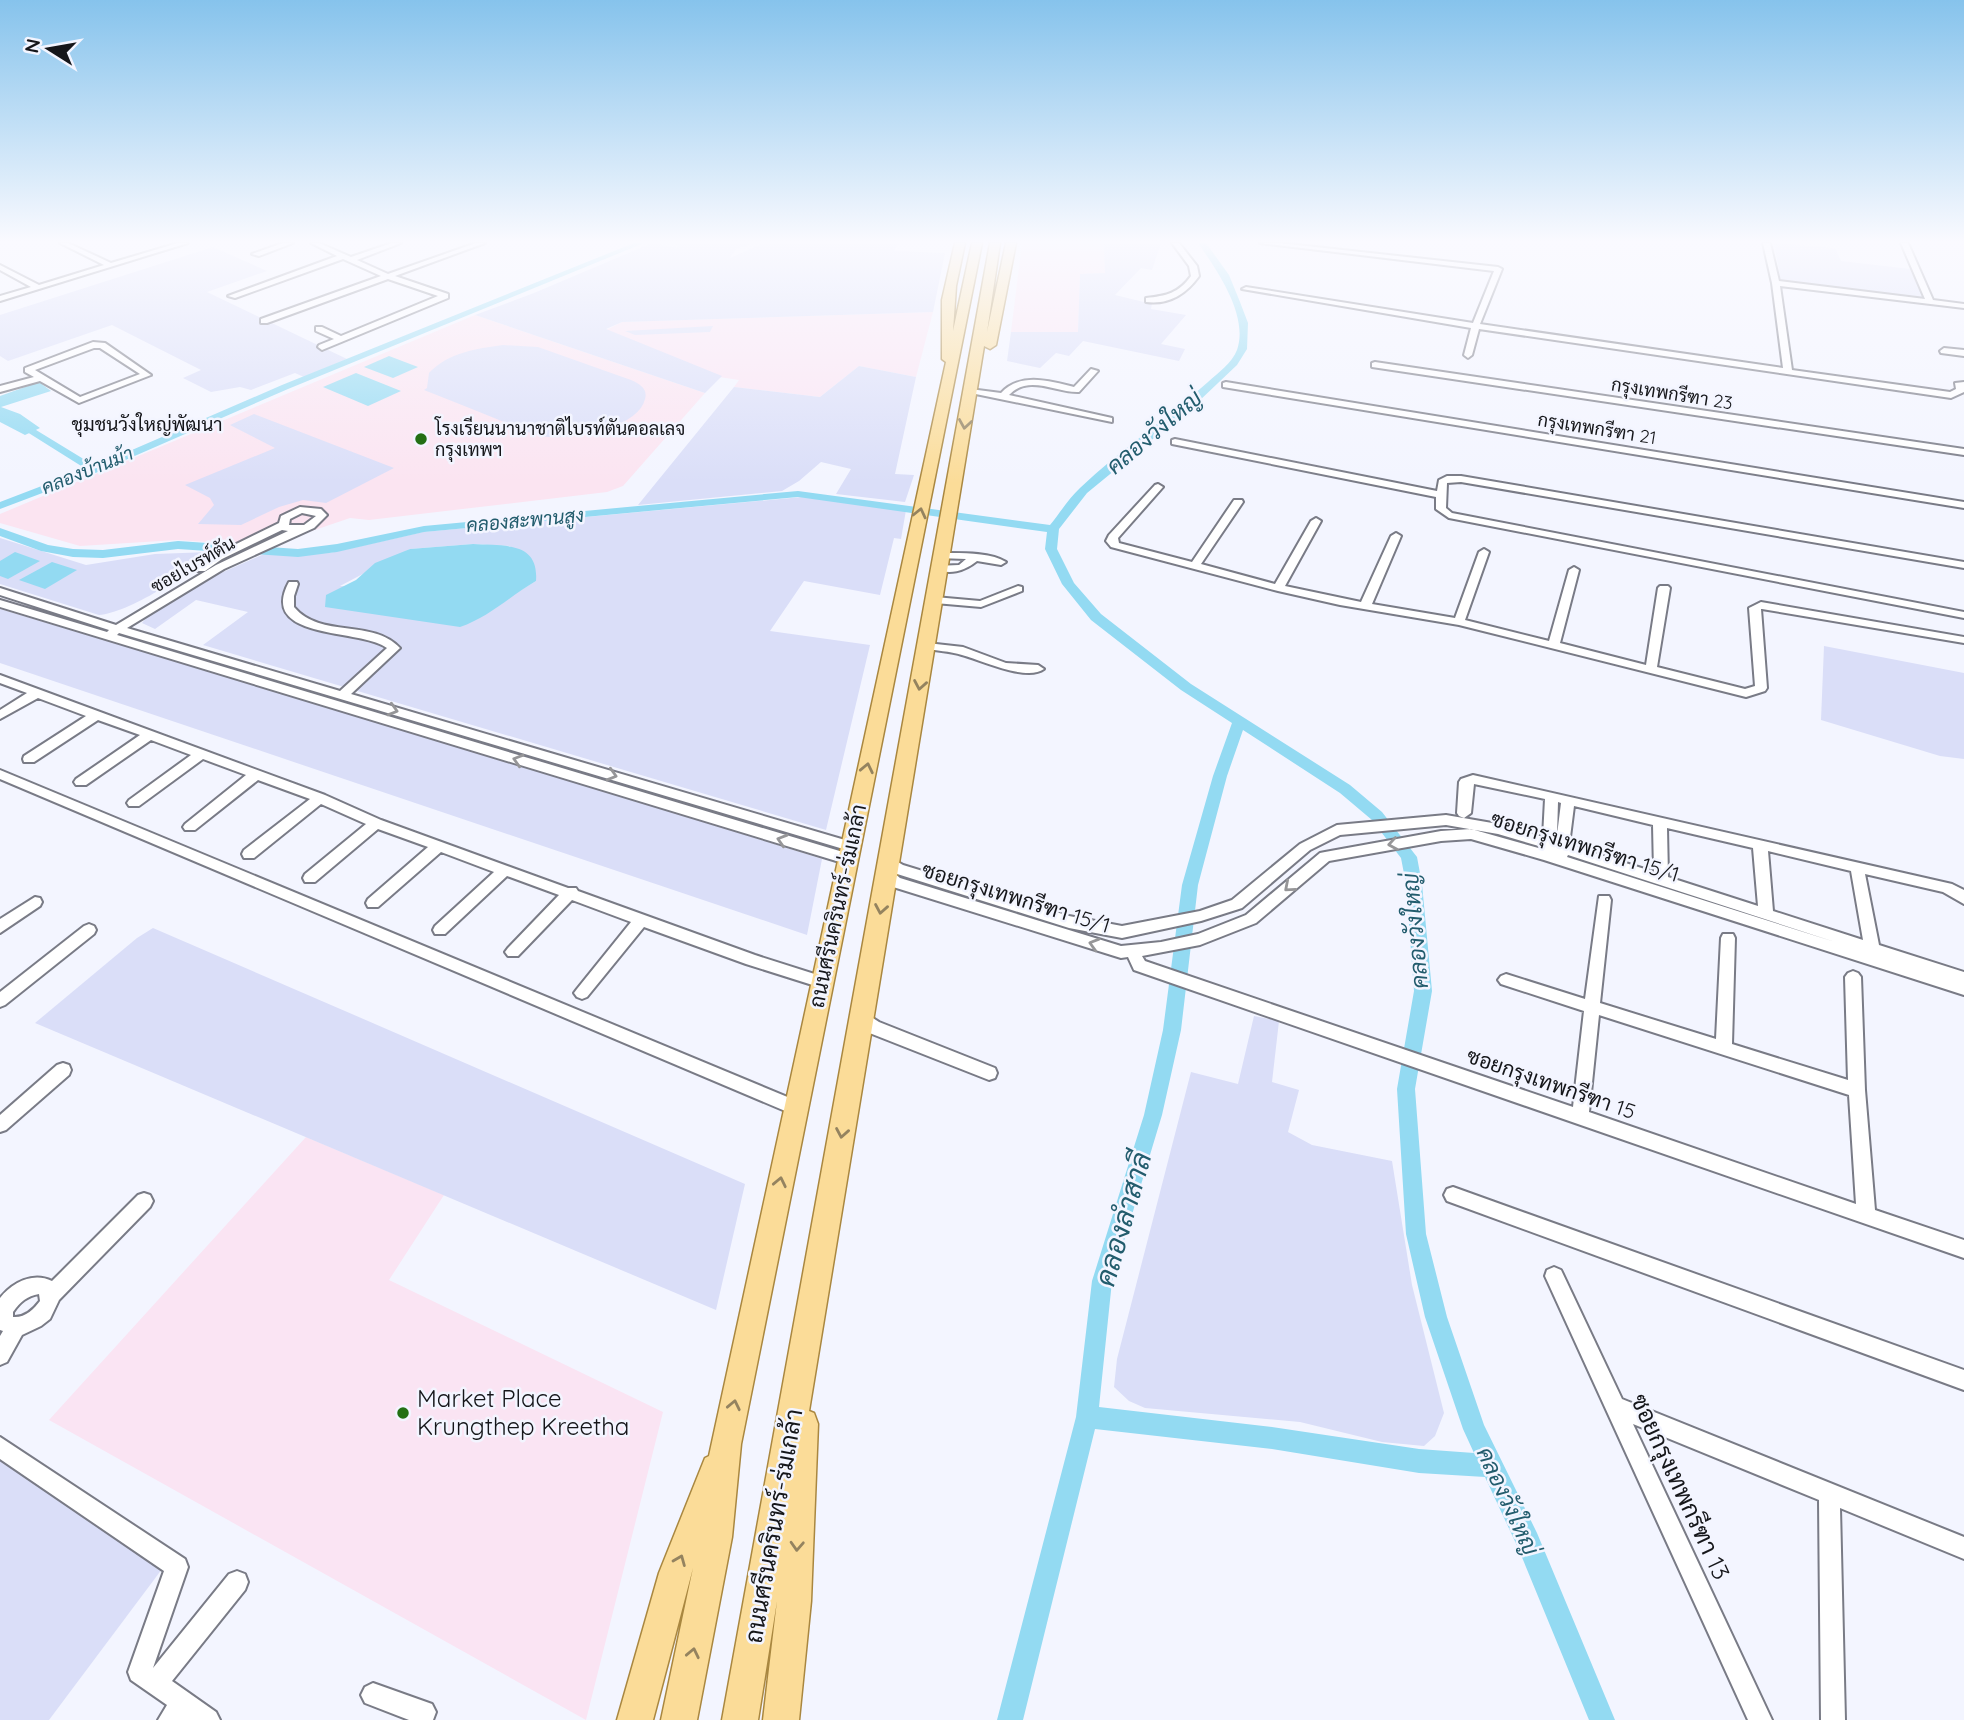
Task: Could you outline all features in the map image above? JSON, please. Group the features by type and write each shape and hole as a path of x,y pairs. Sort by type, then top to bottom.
{"main road":[{"name":"ถนนศรีนครินทร์-ร่มเกล้า","path":"945,323 949,368"},
{"name":"ถนนศรีนครินทร์-ร่มเกล้า","path":"679,1720 716,1537 726,1444 949,368 962,323"},
{"name":"ถนนศรีนครินทร์-ร่มเกล้า","path":"740,1720 982,323"},
{"name":"ถนนศรีนครินทร์-ร่มเกล้า","path":"975,367 987,352 996,323"},
{"name":"ถนนศรีนครินทร์-ร่มเกล้า","path":"781,1720 794,1601 807,1331"},
{"name":"ถนนศรีนครินทร์-ร่มเกล้า","path":"635,1720 653,1645 675,1573 726,1444"}],"street":[{"path":"322,346 379,323"},
{"path":"1453,323 1894,388 1953,395 1963,391"},
{"path":"1468,355 1477,323"},
{"path":"1781,323 1788,372"},
{"path":"319,329 341,339"},
{"path":"0,389 40,378 79,400 147,373 96,344 28,370 40,378"},
{"path":"1944,351 1964,353"},
{"name":"กรุงเทพกรีฑา 23","path":"1375,365 1964,453"},
{"path":"1004,394 1013,386 1042,382 1076,390 1094,370"},
{"path":"1890,374 1894,388"},
{"name":"กรุงเทพกรีฑา 21","path":"1226,385 1964,505"},
{"path":"970,391 1004,394 1040,407 1109,420"},
{"path":"1175,442 1440,495"},
{"path":"1964,565 1461,479 1444,480 1440,495 1442,511 1457,517 1964,615"},
{"path":"1158,487 1113,537 1112,543 1278,588 1459,622 1746,693 1761,688 1755,608 1761,605 1964,640"},
{"path":"1195,566 1238,502"},
{"name":"ซอยไบรท์ตัน","path":"107,631 205,567 255,543 320,520 321,512 307,509 294,512 285,518 283,525 255,543 220,567 107,631"},
{"path":"1278,588 1316,521"},
{"path":"283,525 300,529"},
{"path":"1365,606 1396,536"},
{"path":"1459,622 1484,552"},
{"path":"942,557 962,568 974,558 1001,562"},
{"path":"1553,644 1574,570"},
{"path":"293,584 288,596 288,607 300,619 317,627 381,639 394,648 343,695"},
{"path":"1651,669 1664,588"},
{"path":"935,600 981,604 1018,589"},
{"path":"0,591 107,631 849,853"},
{"path":"0,603 343,695 849,853"},
{"path":"927,646 963,651 1004,666 1038,669"},
{"path":"0,679 320,799 376,823 571,892 751,960 822,982"},
{"path":"0,715 37,692"},
{"path":"29,759 96,715"},
{"path":"81,782 149,735"},
{"path":"134,803 201,754"},
{"path":"0,774 796,1108"},
{"path":"190,827 256,775"},
{"path":"1464,813 1466,782 1474,779 1947,888 1964,899"},
{"path":"1552,796 1555,852"},
{"path":"250,854 320,799"},
{"path":"1555,852 1568,800"},
{"name":"ซอยกรุงเทพกรีฑา 15/1","path":"888,868 1105,931 1122,932 1201,916 1237,904 1305,847 1337,830 1425,820 1478,825 1555,852 1964,978"},
{"path":"1660,822 1661,878"},
{"path":"310,878 376,823"},
{"name":"ซอยกรุงเทพกรีฑา 15/1","path":"888,868 895,882 1121,952 1161,948 1200,939 1251,919 1325,856 1345,851 1460,834 1555,852"},
{"path":"1760,845 1766,917"},
{"path":"373,903 439,846"},
{"path":"1857,867 1872,946"},
{"path":"440,930 505,870"},
{"path":"513,952 571,892"},
{"path":"1580,1118 1604,900"},
{"path":"0,927 35,902"},
{"name":"ซอยกรุงเทพกรีฑา 15/1","path":"1766,917 1964,989"},
{"path":"582,993 642,919"},
{"path":"0,1001 89,930"},
{"path":"1724,1048 1728,938"},
{"name":"ซอยกรุงเทพกรีฑา 15","path":"1133,951 1139,966 1964,1249"},
{"path":"1853,977 1857,1090 1866,1215"},
{"path":"1506,981 1857,1090"},
{"path":"862,1017 873,1027 989,1073"},
{"path":"0,1125 63,1070"},
{"path":"1454,1195 1964,1380"},
{"path":"6,1320 40,1315 51,1295 144,1202"},
{"name":"ซอยกรุงเทพกรีฑา 13","path":"1554,1276 1760,1720"},
{"path":"0,1355 6,1304 25,1288 45,1287 51,1295"},
{"path":"1614,1406 1964,1548"},
{"path":"0,1447 177,1567 139,1672 156,1683 177,1711 208,1720"},
{"path":"1829,1493 1833,1720"},
{"path":"156,1683 237,1582"},
{"path":"373,1695 424,1712 422,1720"}],"shaded area":[{"path":"0,323 272,323 347,359 304,377 295,373 251,390 240,387 211,392 183,378 201,370 112,325 8,361 0,356"},
{"name":"โรงเรียนนานาชาติไบรท์ตันคอลเลจ กรุงเทพฯ","path":"455,323 499,323 705,393 623,486 607,492 369,520 350,518 303,534 276,547 177,540 80,546 0,523 0,514"},
{"path":"499,323 619,323 606,329 722,376 705,393"},
{"path":"619,323 930,323 916,377 859,366 820,397 734,387 739,380 719,377 606,330"},
{"path":"1012,323 1078,323 1078,332 1011,332"},
{"path":"1078,323 1179,323 1161,344 1185,349 1179,361 1083,341 1069,356 1056,353 1040,368 1007,361 1011,332 1078,332"},
{"path":"713,326 710,332 635,335 625,331"},
{"path":"503,345 538,347 631,380 642,387 645,399 640,410 615,426 582,435 551,437 531,433 424,390 427,388 429,373 445,360 463,353"},
{"path":"859,366 916,377 895,474 914,475 905,502 836,494 851,469 821,462 799,481 782,491 638,505 734,387 820,397"},
{"path":"254,414 394,468 326,503 303,500 279,507 241,525 198,524 214,505 210,498 185,485 275,448 230,425"},
{"path":"802,497 906,510 901,539 894,538 880,595 804,581 770,631 870,645 826,830 203,645 248,612 196,600 155,629 142,623 148,616 212,577 264,554 330,553 423,532","holes":["473,544 510,546 536,581 516,593 340,586 410,549"]},
{"path":"0,538 86,565 155,554 210,552 158,591 126,607 99,615 0,584"},
{"path":"0,609 454,743 822,859 807,935 0,663"},
{"path":"1824,646 1964,673 1964,759 1940,756 1821,720"},
{"path":"153,928 745,1184 716,1310 35,1023 137,938"},
{"path":"1254,1016 1279,1021 1272,1082 1299,1090 1288,1132 1312,1145 1392,1161 1412,1285 1444,1413 1435,1436 1424,1446 1382,1442 1300,1422 1145,1408 1129,1401 1114,1387 1117,1359 1191,1072 1238,1084"},
{"path":"306,1137 444,1195 389,1280 663,1412 586,1720 49,1420"},
{"path":"0,1456 171,1557 49,1720 0,1720"}],"water":[{"path":"389,356 418,367 393,378 364,367"},
{"path":"356,373 401,391 368,406 323,387"},
{"path":"39,382 51,391 1,407 20,414 40,428 25,435 0,422 0,396"},
{"path":"473,544 507,546 526,552 532,559 536,581 490,612 460,627 325,607 326,595 356,580 375,563 410,549"},
{"path":"15,552 40,561 8,579 0,576 0,561"},
{"path":"52,562 77,570 45,589 19,580"}],"waterway":[{"name":"คลองบ้านม้า","path":"94,470 285,387 442,323"},
{"name":"คลองวังใหญ่","path":"1053,529 1083,491 1194,400 1234,363 1242,349 1243,323"},
{"path":"0,411 94,470"},
{"name":"คลองบ้านม้า","path":"0,506 94,470"},
{"name":"คลองสะพานสูง","path":"0,532 45,548 73,553 103,554 178,545 298,553 337,548 424,529 798,494 1053,529"},
{"name":"คลองวังใหญ่","path":"1053,529 1051,549 1068,584 1096,617 1186,687 1240,721"},
{"name":"คลองลำสาลี","path":"1087,1417 1102,1281 1153,1115 1172,1030 1190,885 1220,776 1240,721"},
{"name":"คลองวังใหญ่","path":"1240,721 1345,789 1377,816 1409,857 1414,884 1423,991 1406,1089 1416,1234 1436,1317 1474,1429 1492,1466"},
{"name":"คลองลำสาลี","path":"1010,1720 1087,1417"},
{"path":"1087,1417 1272,1438 1419,1461 1492,1466"},
{"name":"คลองวังใหญ่","path":"1492,1466 1528,1542 1602,1720"}],"place":[{"name":"โรงเรียนนานาชาติไบรท์ตันคอลเลจ กรุงเทพฯ","path":"421,439"},
{"name":"Market Place Krungthep Kreetha","path":"403,1413"}],"district":[{"name":"ชุมชนวังใหญ่พัฒนา","path":"147,424"}]}
